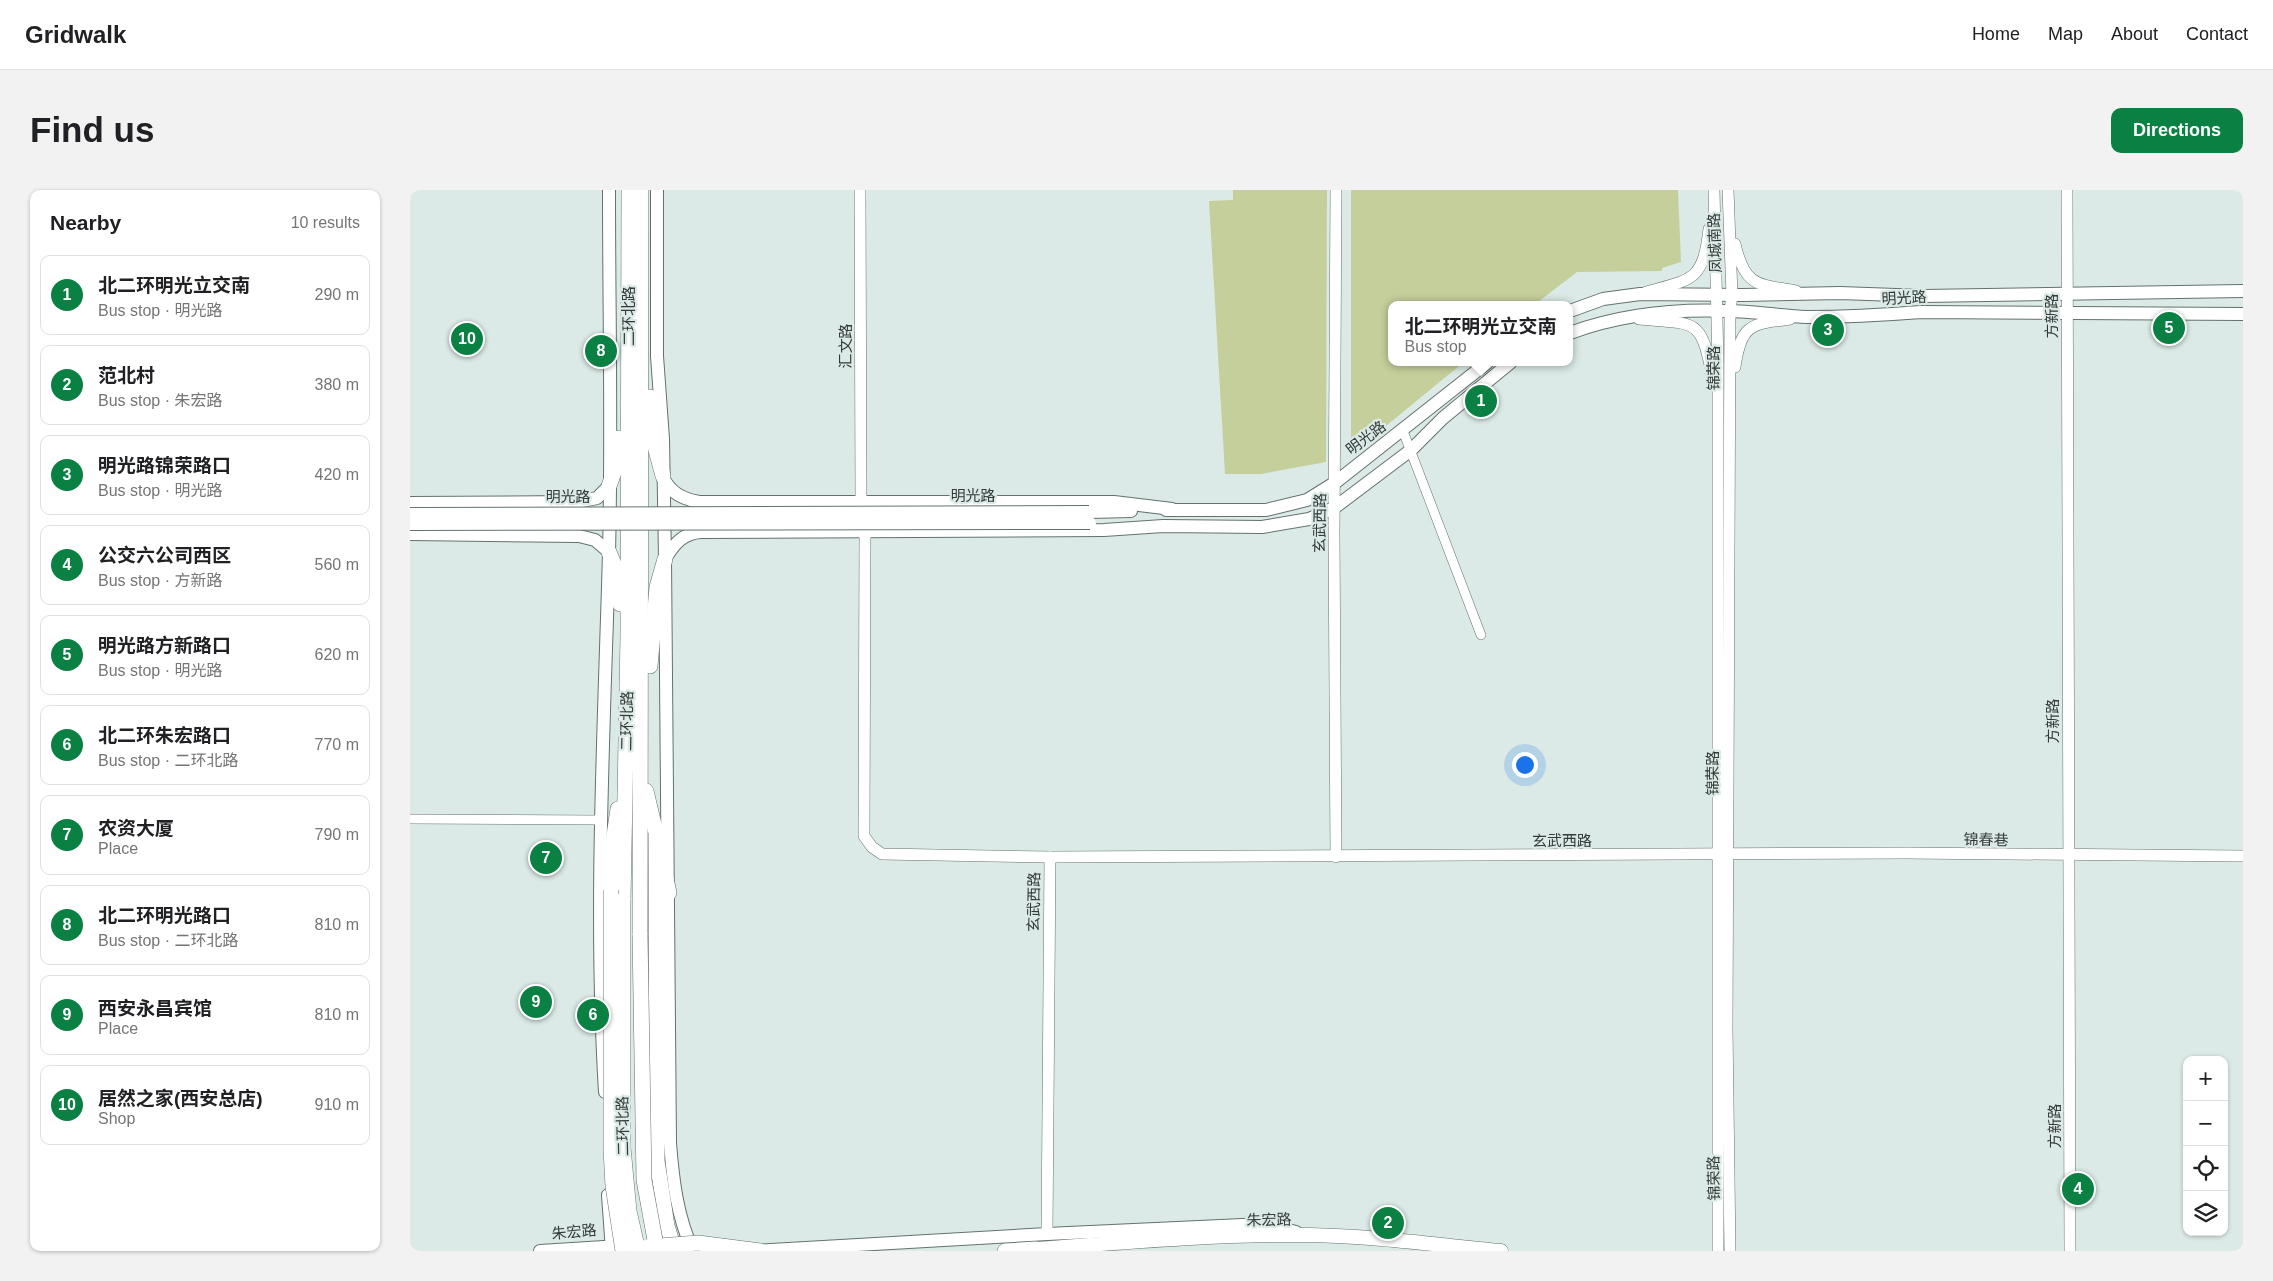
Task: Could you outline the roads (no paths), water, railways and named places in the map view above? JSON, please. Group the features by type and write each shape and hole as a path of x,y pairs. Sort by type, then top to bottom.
{"highway":[{"path":"622,190 635,212 649,253"},
{"path":"622,190 619,438 620,717 627,757"},
{"name":"二环北路","path":"629,190 635,212 641,722 640,935 644,1180 657,1251"},
{"name":"二环北路","path":"638,1251 629,1211 623,1148 612,891 626,781 627,757 635,212 641,190"},
{"path":"650,190 650,664"},
{"path":"650,397 652,439 662,476"},
{"path":"609,486 614,472 619,438"},
{"path":"609,552 616,569 620,606"},
{"path":"641,722 650,664 657,587 665,559"},
{"path":"641,766 669,893"},
{"path":"626,781 609,818 612,849 611,1149 618,1249 689,1243 760,1251"},
{"path":"656,833 657,1161 667,1226 675,1251"},
{"path":"1005,1251 1036,1249"}],"main road":[{"path":"609,190 609,552 605,634 609,818"},
{"path":"657,190 657,356 662,431 665,559 670,1143 676,1200 681,1221 693,1251"},
{"name":"明光路","path":"1573,310 1603,299 1640,294 1732,295 1810,293 1924,296 2243,291"},
{"name":"明光路","path":"1573,332 1608,320 1724,311 1806,317 1868,316 1921,312 2243,314"},
{"name":"明光路","path":"410,524 1089,517 1172,509 1266,510 1307,500 1336,482 1483,366"},
{"name":"明光路","path":"665,559 677,542 691,533 1104,530 1163,526 1262,527 1309,519 1334,508 1411,450 1443,418 1506,366"},
{"path":"662,476 671,490 689,500 699,502 1114,502 1172,509"},
{"path":"410,503 576,502 597,498 609,486"},
{"name":"明光路","path":"410,514 1089,517 1163,526"},
{"path":"410,534 579,536 595,540 609,552"},
{"path":"753,1251 1264,1224 1308,1235"},
{"name":"朱宏路","path":"1036,1249 1196,1237 1308,1235 1359,1237 1502,1251"},
{"name":"朱宏路","path":"540,1251 618,1249 657,1251"}],"street":[{"name":"汇文路","path":"860,190 861,502"},
{"name":"玄武西路","path":"1336,190 1336,482 1334,508 1336,857"},
{"path":"1640,294 1684,282 1698,272 1707,249 1714,190"},
{"name":"凤城南路","path":"1714,190 1717,295"},
{"name":"凤城南路","path":"1728,190 1732,295"},
{"name":"方新路","path":"2067,190 2070,1251"},
{"path":"1729,219 1739,261 1749,277 1759,284 1810,293"},
{"name":"锦荣路","path":"1717,295 1724,311 1729,410 1718,1251"},
{"name":"锦荣路","path":"1730,1251 1718,406 1724,311 1732,295"},
{"path":"1729,410 1737,352 1745,333 1761,323 1806,317"},
{"path":"1630,318 1686,324 1700,333 1706,343 1718,406"},
{"path":"1403,431 1481,635"},
{"path":"865,531 864,836 872,847 882,854 1050,857"},
{"path":"410,819 609,818"},
{"name":"锦春巷","path":"1723,855 1906,853 2068,856 2243,856"},
{"name":"玄武西路","path":"1048,1234 1050,857 1723,855"}],"place":[{"name":"明光路方新路口","path":"2169,328"},
{"name":"明光路锦荣路口","path":"1828,330"},
{"name":"居然之家(西安总店)","path":"467,339"},
{"name":"北二环明光路口","path":"601,351"},
{"name":"北二环明光立交南","path":"1481,401"},
{"name":"农资大厦","path":"546,858"},
{"name":"西安永昌宾馆","path":"536,1002"},
{"name":"北二环朱宏路口","path":"593,1015"},
{"name":"公交六公司西区","path":"2078,1189"},
{"name":"范北村","path":"1388,1223"}]}
